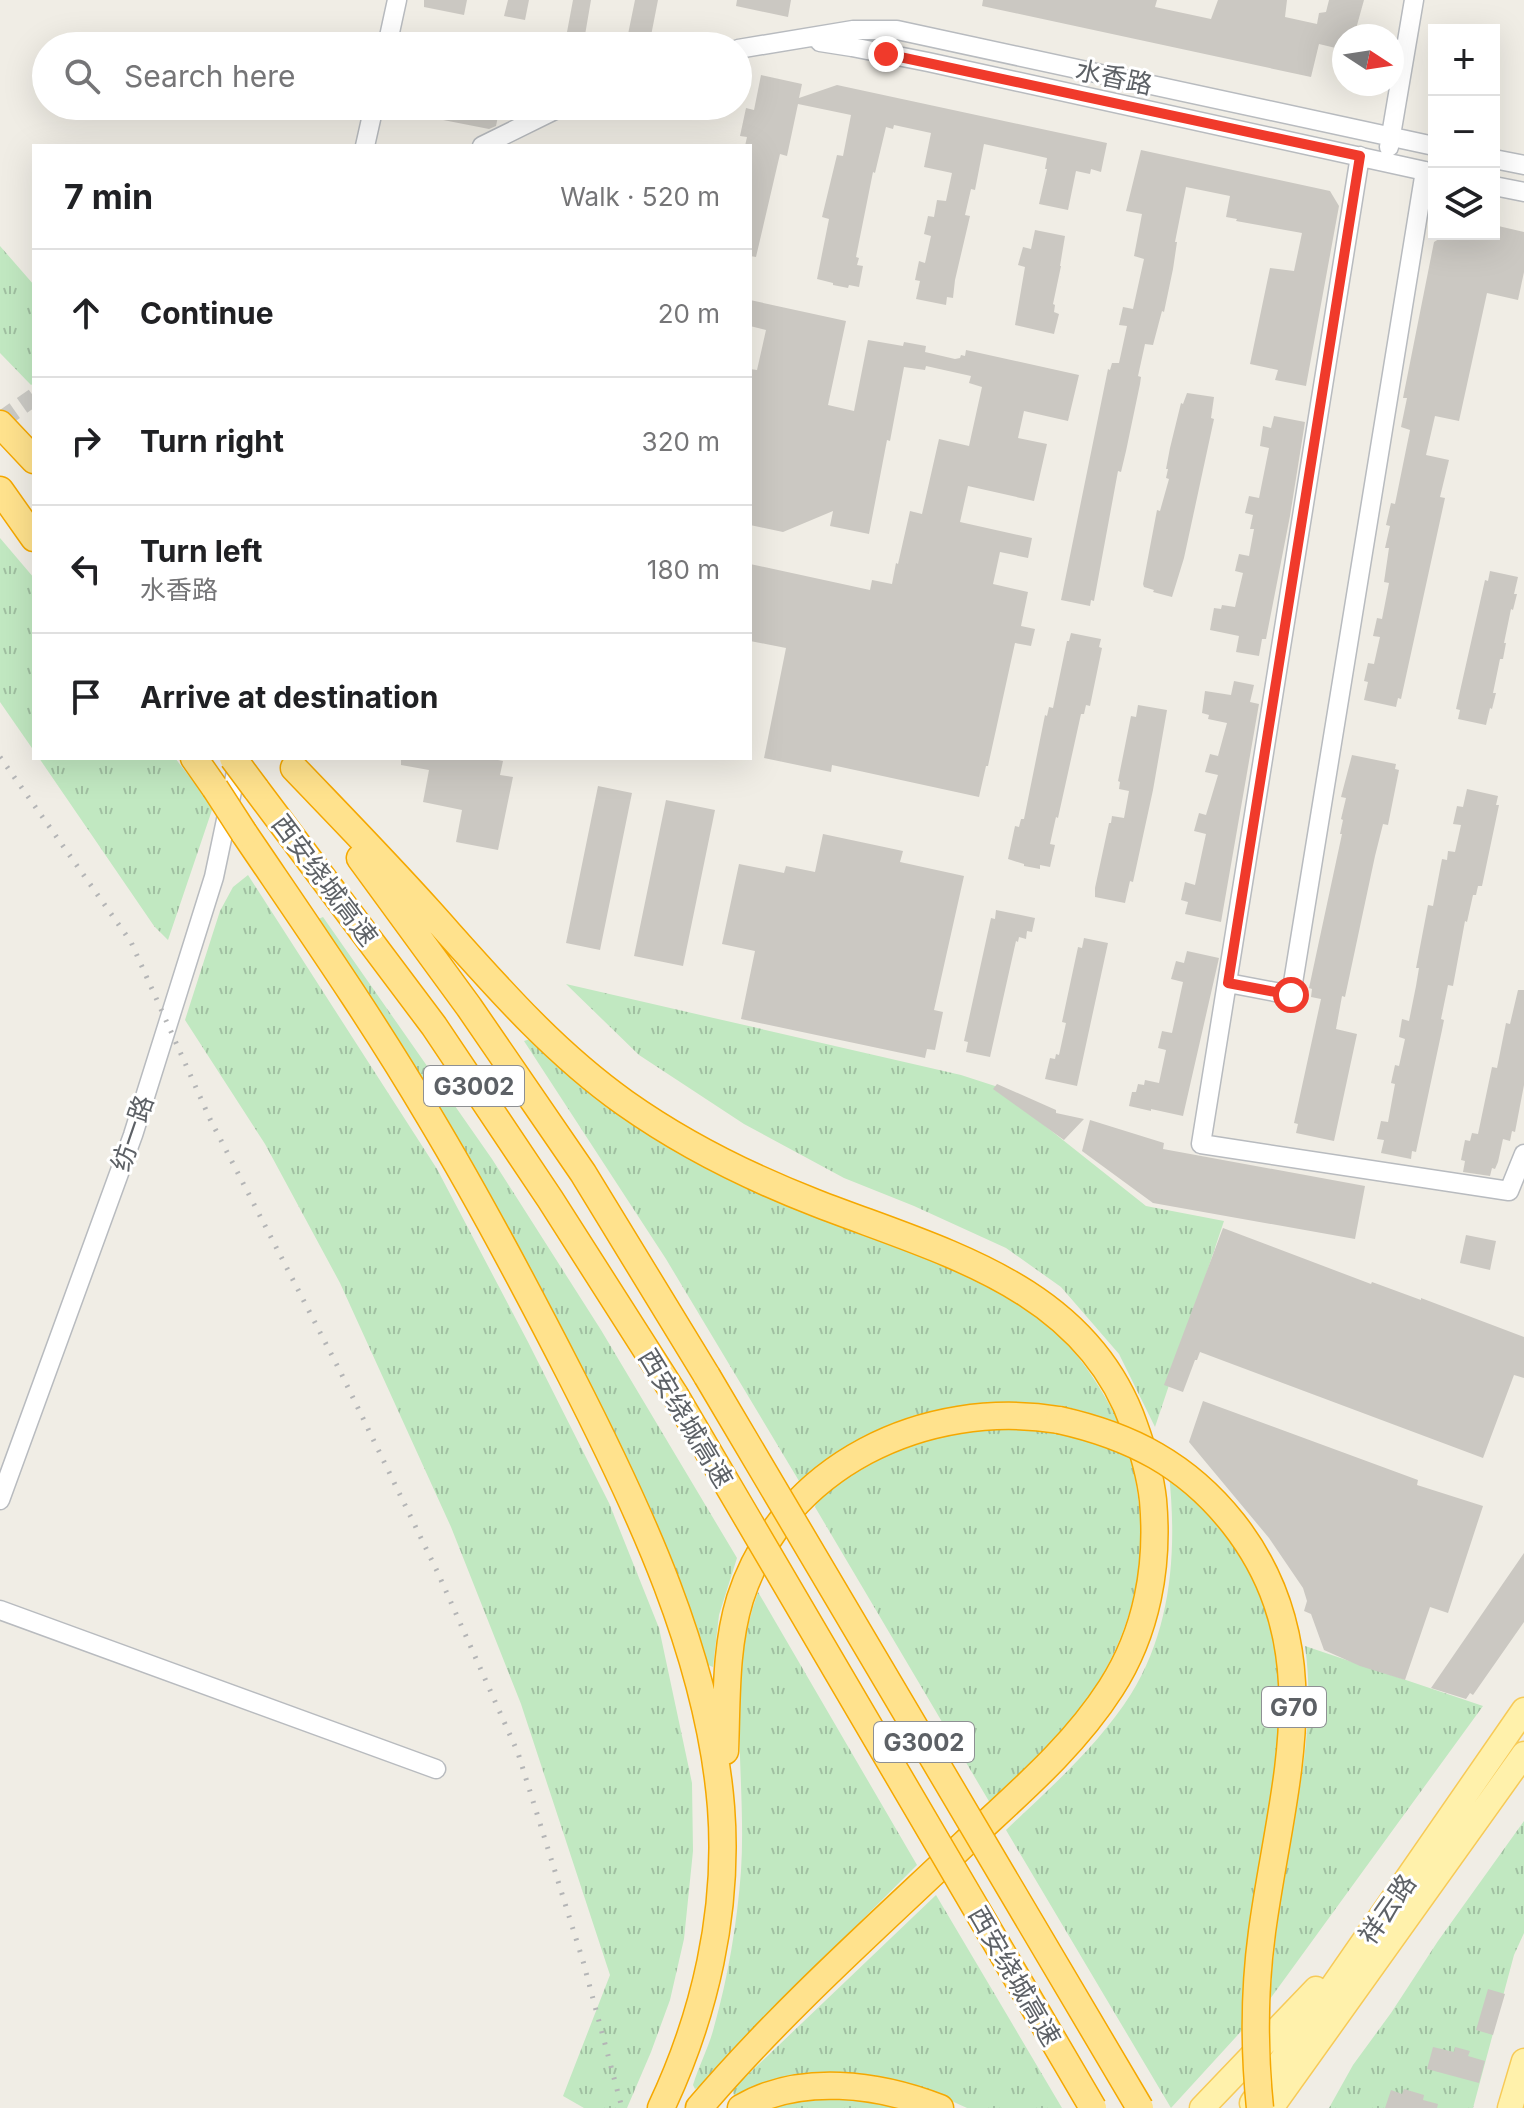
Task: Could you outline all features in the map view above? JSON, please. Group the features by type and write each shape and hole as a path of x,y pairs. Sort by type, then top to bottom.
{"highway":[{"path":"0,424 32,458"},
{"path":"0,483 32,520"},
{"path":"0,490 32,535"},
{"path":"195,760 428,1114 491,1223 593,1418 677,1611 706,1711 721,1807"},
{"name":"西安绕城高速","path":"237,760 434,1026 550,1199 675,1395 1093,2108"},
{"path":"290,763 517,1009 571,1061 625,1103 744,1172 979,1266 1022,1289 1065,1323 1114,1382 1129,1410 1146,1457 1155,1522 1150,1590 1137,1639 1099,1706 1058,1754 817,1983 699,2108"},
{"name":"西安绕城高速","path":"290,763 469,1007 583,1173 707,1376 1140,2108"},
{"name":"G70","path":"661,2108 687,2045 710,1968 721,1868 727,1677 735,1619 749,1577 769,1538 804,1497 833,1473 881,1444 906,1432 955,1419 1019,1416 1059,1420 1115,1436 1149,1451 1176,1468 1219,1506 1251,1549 1272,1588 1286,1630 1292,1676 1292,1735 1258,1960 1255,2013 1260,2108"},
{"path":"741,2108 790,2090 833,2086 873,2089 940,2108"}],"main road":[{"name":"祥云路","path":"1249,2108 1524,1710"},
{"name":"祥云路","path":"1271,2108 1524,1754"},
{"path":"1202,2108 1296,2011 1394,1899"},
{"path":"1292,2108 1358,1989"},
{"path":"1510,2108 1524,2061"}],"street":[{"path":"390,32 397,0"},
{"path":"1387,162 1414,0"},
{"name":"水香路","path":"752,47 853,30 897,30 1428,145"},
{"name":"水香路","path":"793,41 832,43 868,50 1428,172"},
{"path":"365,144 371,120"},
{"path":"486,144 535,120"},
{"path":"1360,156 1201,1144 1509,1191 1524,1154"},
{"path":"1500,160 1524,165"},
{"path":"1228,983 1291,995 1428,178"},
{"path":"1500,187 1524,192"},
{"name":"纺一路","path":"0,1500 133,1135 214,877 236,760"},
{"path":"0,1610 436,1769"}],"green space":[{"path":"0,246 32,283 32,384 0,353"},
{"path":"0,538 32,576 32,748 0,702"},
{"path":"40,760 177,760 213,807 168,940 154,926"},
{"path":"248,875 437,1169 609,1503 659,1628 692,1783 693,1851 684,1939 670,2000 627,2108 584,2108 563,2096 610,1975 521,1704 451,1527 340,1283 265,1144 185,1020 220,911 233,887"},
{"path":"323,917 492,1159 601,1330 737,1558 719,1615 713,1667 708,1665 635,1480 316,920"},
{"path":"566,984 961,1075 995,1086 1146,1206 1224,1221 1155,1427 1119,1354 1061,1287 1006,1248 844,1178 744,1124 639,1055"},
{"path":"533,1038 580,1081 945,1261 1013,1299 1047,1325 1072,1350 1093,1378 1119,1423 1053,1405 999,1403 944,1410 893,1425 868,1437 839,1454 802,1486 666,1259 524,1041"},
{"path":"1048,1427 1130,1452 1141,1525 1139,1570 1124,1628 1098,1682 1065,1727 990,1803 815,1507 817,1498 881,1452 953,1430"},
{"path":"1169,1474 1218,1520 1257,1577 1280,1653 1282,1727 1246,2026 1171,2108 1006,1830 1073,1766 1104,1731 1145,1669 1163,1615 1168,1588 1172,1531"},
{"path":"758,1592 917,1865 695,2089 693,2085 712,2034 724,1989 737,1911 742,1836 739,1730 742,1660"},
{"path":"1305,1646 1483,1706 1270,1999 1280,1903 1307,1731"},
{"path":"1524,1821 1524,1933 1514,1955 1473,2108 1329,2108 1353,2065"},
{"path":"936,1895 1062,2108 967,2108 934,2093 736,2099 735,2087"},
{"path":"824,2097 847,2098 903,2108 770,2108"}],"building":[{"path":"424,0 467,0 464,15 424,7"},
{"path":"508,0 529,0 525,20 504,16"},
{"path":"573,0 591,0 586,32 567,32"},
{"path":"635,0 658,0 652,32 628,32"},
{"path":"737,0 791,0 788,17 736,6"},
{"path":"983,0 1157,0 1155,7 1211,19 1218,0 1287,0 1285,17 1317,24 1319,13 1326,12 1329,0 1364,0 1357,24 1332,24 1332,47 1319,44 1311,77 982,6"},
{"path":"761,75 802,84 799,98 837,85 1107,143 1101,172 1091,169 1090,174 1076,171 1068,210 1039,204 1047,158 984,144 975,190 971,189 965,215 970,216 953,298 947,297 946,305 916,299 920,281 915,280 919,261 925,263 931,236 924,234 928,216 934,217 937,200 946,201 952,173 924,167 931,133 894,125 893,129 886,127 873,172 856,257 859,258 857,265 863,266 859,287 849,285 848,288 817,279 829,219 822,217 837,155 843,156 851,115 798,104 787,156 780,154 756,257 752,256 752,144 745,144 747,137 740,136 743,120 752,120"},
{"path":"443,120 497,120 496,126 489,129"},
{"path":"1141,150 1330,191 1339,206 1306,386 1275,380 1278,370 1250,364 1270,268 1294,271 1302,233 1236,221 1226,217 1230,196 1186,187 1164,312 1153,345 1145,344 1126,451 1121,472 1118,471 1094,601 1091,600 1090,606 1061,600 1108,369 1112,363 1119,363 1127,326 1119,325 1123,307 1133,309 1144,259 1134,256 1142,214 1126,211"},
{"path":"1500,226 1524,232 1524,272 1518,300 1487,293 1459,421 1435,416 1426,455 1449,460 1440,497 1445,498 1401,699 1398,698 1396,707 1364,700 1368,682 1364,681 1368,663 1374,664 1380,637 1373,636 1377,618 1382,619 1389,583 1384,582 1389,548 1385,548 1390,526 1386,525 1391,503 1395,504 1410,430 1401,427 1407,398 1403,398 1434,242 1500,240"},
{"path":"1035,230 1065,236 1053,304 1054,312 1059,314 1054,334 1015,325 1025,267 1018,265 1023,247 1031,249"},
{"path":"752,300 846,321 828,405 854,411 868,340 926,346 925,352 955,359 965,356 966,350 1079,375 1068,421 1024,411 1018,438 1047,444 1034,501 968,486 960,522 1032,538 1028,558 1000,552 993,584 1028,592 1021,626 1035,629 1031,646 1015,643 979,797 832,765 831,772 764,758 786,648 752,641 752,564 870,590 872,580 892,584 910,511 922,514 939,439 969,446 982,387 969,383 971,376 926,366 925,370 904,367 869,534 830,526 833,511 783,532 752,525 752,369 757,370 766,330 752,326"},
{"path":"1187,393 1214,397 1211,418 1214,419 1184,558 1172,597 1153,592 1143,584 1157,510 1160,511 1169,479 1166,478 1166,469 1170,448 1181,403"},
{"path":"1274,416 1305,422 1266,639 1262,639 1259,656 1236,652 1239,636 1210,630 1214,608 1221,609 1222,605 1235,607 1243,573 1235,571 1239,554 1249,556 1254,529 1250,529 1253,515 1245,513 1249,496 1259,498 1269,448 1260,446 1263,426 1271,428"},
{"path":"1490,571 1518,577 1503,659 1500,659 1493,693 1496,693 1486,725 1458,719 1460,710 1456,709 1485,580 1488,581"},
{"path":"1071,633 1101,639 1099,647 1102,648 1090,706 1086,705 1084,714 1081,714 1056,817 1050,844 1055,845 1050,867 1040,865 1040,869 1008,859 1015,826 1019,827 1021,819 1024,819 1045,715 1049,707 1053,708"},
{"path":"1234,681 1254,685 1250,702 1259,704 1221,922 1185,914 1188,902 1181,900 1185,882 1195,885 1206,834 1194,831 1199,813 1206,815 1218,775 1205,772 1210,754 1218,756 1227,723 1208,719 1209,715 1202,713 1205,691 1231,695"},
{"path":"1138,705 1167,710 1133,882 1130,881 1125,903 1095,897 1095,888 1109,823 1112,816 1124,818 1129,791 1119,789 1118,781 1131,716 1136,717"},
{"path":"1352,755 1396,764 1395,769 1399,770 1388,825 1383,824 1375,856 1336,1029 1357,1034 1334,1141 1296,1133 1298,1124 1294,1123 1321,999 1311,997 1312,989 1309,988 1342,834 1341,819 1346,798 1341,797"},
{"path":"401,760 503,761 500,775 513,777 498,850 456,842 462,810 423,802 429,770 401,765"},
{"path":"598,786 632,793 600,950 566,943"},
{"path":"1467,789 1498,796 1496,805 1499,805 1482,886 1478,886 1476,895 1473,895 1453,986 1448,985 1441,1019 1444,1020 1442,1030 1416,1152 1412,1151 1411,1159 1381,1153 1384,1140 1377,1139 1381,1121 1388,1122 1395,1084 1391,1083 1395,1065 1399,1066 1405,1039 1399,1037 1402,1019 1409,1021 1428,905 1433,906 1442,859 1447,860 1448,851 1455,852 1461,825 1453,824 1457,806 1463,807"},
{"path":"666,800 715,810 683,966 634,956"},
{"path":"823,834 903,851 900,862 964,876 934,1010 943,1012 935,1050 927,1049 925,1058 741,1019 755,951 722,944 739,864 784,873 786,866 815,872"},
{"path":"996,910 1035,918 1032,932 1027,931 1026,939 1019,937 1016,941 990,1057 966,1052 968,1042 964,1041 991,918 995,919"},
{"path":"1084,938 1108,943 1077,1086 1045,1079 1050,1058 1055,1059 1056,1054 1059,1055 1066,1023 1062,1022 1078,947 1082,948"},
{"path":"1187,951 1219,958 1183,1116 1129,1106 1132,1092 1136,1092 1138,1084 1144,1085 1145,1080 1159,1083 1166,1050 1158,1048 1162,1031 1172,1033 1183,982 1171,979 1176,961 1184,963"},
{"path":"1518,990 1524,990 1524,1085 1515,1132 1512,1131 1510,1141 1503,1139 1498,1162 1490,1176 1463,1172 1465,1161 1461,1160 1465,1140 1470,1141 1472,1133 1478,1134 1492,1067 1497,1068 1506,1023 1510,1024"},
{"path":"997,1084 1056,1110 1056,1113 1084,1119 1064,1140 993,1089"},
{"path":"1090,1120 1164,1143 1163,1149 1365,1186 1355,1239 1153,1203 1082,1151"},
{"path":"1223,1228 1524,1337 1524,1378 1514,1375 1483,1458 1200,1352 1183,1392 1164,1385"},
{"path":"1466,1235 1496,1241 1490,1270 1460,1263"},
{"path":"1203,1401 1418,1480 1417,1485 1483,1506 1448,1613 1430,1607 1405,1680 1360,1666 1324,1650 1311,1614 1304,1611 1307,1601 1303,1588 1269,1538 1189,1442"},
{"path":"1524,1553 1524,1622 1473,1695 1470,1693 1466,1699 1431,1688"},
{"path":"1488,1989 1505,1994 1493,2035 1476,2030"},
{"path":"1433,2047 1454,2052 1455,2047 1470,2051 1468,2056 1485,2061 1479,2083 1427,2069"},
{"path":"1404,2089 1424,2095 1423,2100 1438,2104 1437,2108 1385,2108 1391,2090 1402,2094"}],"tunnel":[{"path":"0,421 32,398"}],"railway":[{"path":"0,757 131,942 210,1119 341,1373 437,1571 518,1753 583,1961 622,2108"}],"route":[{"path":"886,54 1360,156 1228,983 1291,995"}]}
